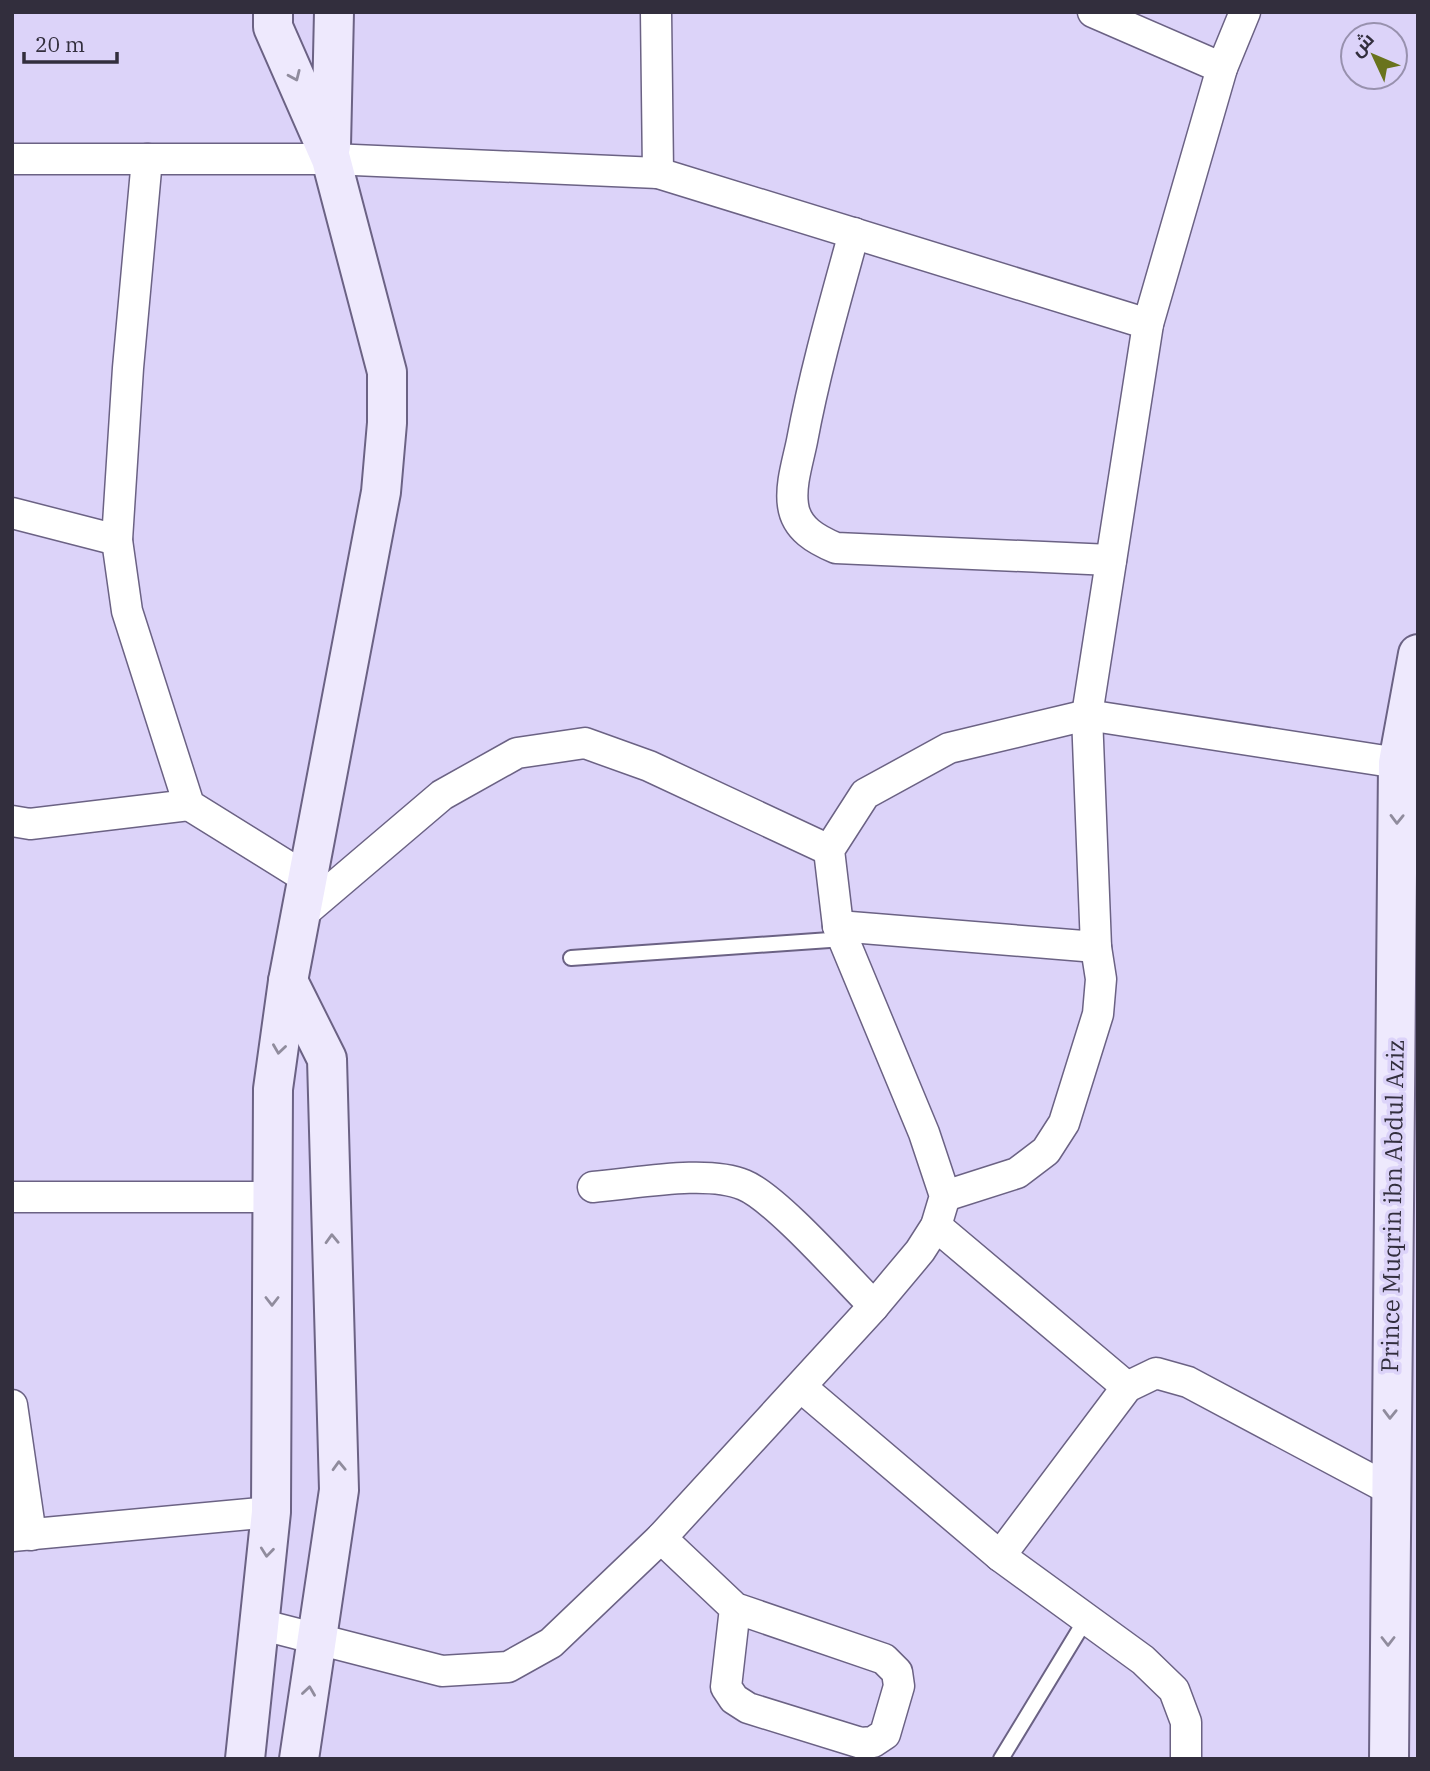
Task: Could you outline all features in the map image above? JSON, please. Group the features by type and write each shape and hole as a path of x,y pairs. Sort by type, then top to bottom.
{"street":[{"path":"245,1759 271,1512 273,1089 288,981 381,492 387,423 387,372 331,159 273,27 273,12"},
{"path":"331,159 334,12"},
{"path":"656,12 658,173"},
{"path":"1093,12 1222,68"},
{"path":"945,1196 1017,1173 1046,1151 1064,1124 1098,1014 1101,979 1096,947 1087,715 1148,324 1222,68 1245,12"},
{"path":"12,159 331,159 658,173 1148,324"},
{"path":"147,159 128,368 117,540 127,611 189,805 304,897"},
{"path":"854,233 811,394 794,480 793,506 798,520 814,538 836,548 1111,560"},
{"path":"12,513 117,540"},
{"name":"Prince Muqrin ibn Abdul Aziz","path":"1389,1759 1389,1489 1398,763 1418,654"},
{"path":"259,1625 317,1637 379,1657 442,1671 508,1667 551,1643 661,1538 801,1387 920,1251 936,1226 945,1196 924,1133 841,933 829,850 864,794 949,747 1087,715 1398,763"},
{"path":"304,897 442,795 517,753 585,743 649,766 829,850"},
{"path":"12,821 30,824 189,805"},
{"path":"841,933 1096,947"},
{"path":"288,981 327,1059 339,1490 299,1759"},
{"path":"593,1186 706,1178 744,1185 772,1204 874,1306"},
{"path":"12,1197 273,1197"},
{"path":"936,1226 1127,1387"},
{"path":"1000,1556 1127,1387 1156,1373 1188,1382 1389,1489"},
{"path":"801,1387 1000,1556 1143,1660 1174,1690 1186,1722 1186,1759"},
{"path":"12,1405 21,1535 271,1512"},
{"path":"661,1538 735,1608 884,1659 897,1672 899,1686 886,1734 873,1742 861,1743 748,1708 734,1699 726,1687 735,1608"}],"lane":[{"path":"571,958 841,933"},
{"path":"1001,1759 1086,1619"}]}
